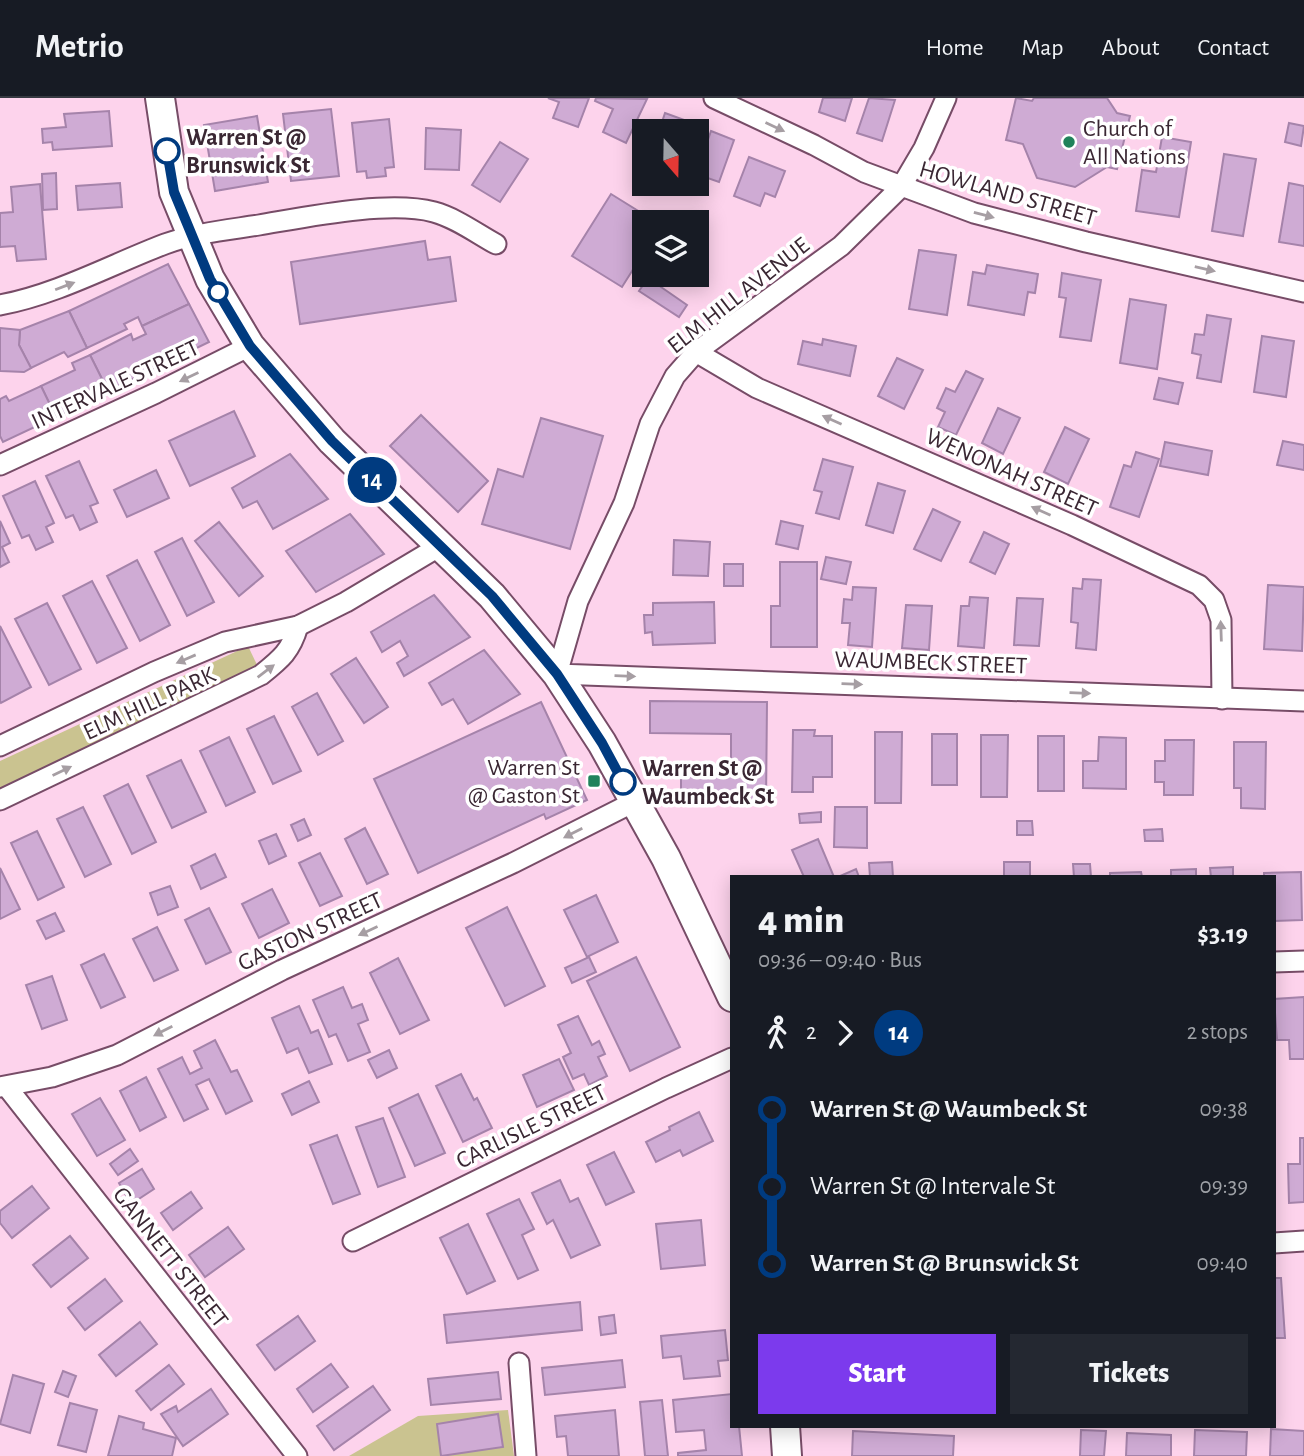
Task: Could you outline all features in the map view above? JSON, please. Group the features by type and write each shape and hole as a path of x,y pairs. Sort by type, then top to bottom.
{"main road":[{"path":"160,98 174,192 210,279 250,346 332,441 492,596 557,674 602,743 666,858 730,994"},
{"path":"785,1428 787,1456"}],"street":[{"name":"HOWLAND STREET","path":"713,98 814,145 864,172 986,216 1304,292"},
{"name":"ELM HILL AVENUE","path":"557,674 578,601 624,503 650,424 675,376 696,352 841,246 901,187 924,148 946,98"},
{"path":"0,305 63,287 165,244 192,236 320,215 395,208 434,212 496,244"},
{"name":"INTERVALE STREET","path":"0,465 250,346"},
{"name":"WENONAH STREET","path":"696,352 757,388 1072,525 1199,585 1214,600 1221,620 1222,699"},
{"name":"ELM HILL PARK","path":"0,746 155,672 225,642 298,626 346,602 440,546"},
{"name":"ELM HILL PARK","path":"0,800 261,676 282,658 293,643 298,626"},
{"name":"WAUMBECK STREET","path":"557,674 1304,701"},
{"name":"GASTON STREET","path":"4,1087 52,1077 117,1055 282,970 513,863 634,802"},
{"path":"1276,962 1304,961"},
{"name":"CARLISLE STREET","path":"353,1241 666,1087 730,1059"},
{"name":"GANNETT STREET","path":"4,1087 297,1456"},
{"path":"1276,1243 1304,1241"},
{"path":"519,1363 526,1456"}],"shaded area":[{"path":"248,646 260,671 0,792 0,761"},
{"path":"508,1410 514,1456 349,1456 418,1416"}],"building":[{"path":"548,98 589,98 578,127 553,118 559,102"},
{"path":"596,98 647,99 637,119 632,119 632,130 626,143 603,132 613,109 595,101"},
{"path":"823,98 852,98 845,121 819,112"},
{"path":"869,98 895,100 882,141 857,133"},
{"name":"Church of All Nations","path":"1016,98 1032,101 1034,98 1107,98 1117,113 1130,116 1117,169 1107,167 1075,187 1037,178 1023,144 1006,140"},
{"path":"331,109 339,176 291,181 283,114"},
{"path":"109,111 112,146 53,150 52,142 43,143 42,129 66,127 64,114"},
{"path":"665,113 682,119 663,119"},
{"path":"257,116 268,182 215,191 204,125"},
{"path":"389,119 394,167 385,168 386,176 367,178 366,171 357,172 352,123"},
{"path":"1289,123 1304,126 1301,146 1285,142"},
{"path":"426,128 461,130 459,170 425,169"},
{"path":"711,131 734,140 719,182 709,179"},
{"path":"1162,137 1191,142 1179,217 1136,211 1142,170 1156,172"},
{"path":"500,142 528,159 500,202 472,185"},
{"path":"1224,154 1256,159 1243,236 1212,231"},
{"path":"749,157 785,171 775,197 765,193 760,206 734,196"},
{"path":"56,173 57,209 43,210 42,174"},
{"path":"120,183 122,207 78,210 76,186"},
{"path":"1289,183 1304,186 1304,246 1279,242"},
{"path":"40,184 46,259 17,261 15,246 0,247 0,213 13,212 11,187"},
{"path":"611,194 637,210 632,210 632,271 622,287 572,256"},
{"path":"425,241 428,260 450,257 456,301 300,324 291,262"},
{"path":"919,250 956,255 947,315 909,309"},
{"path":"168,264 189,304 142,326 138,317 124,324 127,329 87,348 69,311"},
{"path":"987,265 1038,274 1035,293 1028,292 1024,315 968,305 973,272 985,274"},
{"path":"1062,273 1101,280 1091,341 1060,337 1066,298 1059,297"},
{"path":"642,287 661,287 687,305 679,317 639,291"},
{"path":"1130,299 1166,305 1157,369 1120,363"},
{"path":"189,304 209,342 108,391 90,355 131,334 133,340 146,334 142,326"},
{"path":"69,311 87,348 68,357 64,352 31,368 19,345 20,330"},
{"path":"1207,315 1231,319 1221,382 1197,378 1201,355 1192,353 1195,334 1204,335"},
{"path":"0,328 20,330 19,345 31,368 24,372 0,371"},
{"path":"1262,336 1294,341 1286,397 1254,392"},
{"path":"823,339 856,346 850,376 798,364 803,341 822,345"},
{"path":"90,355 108,391 56,417 41,386 75,370 72,363"},
{"path":"897,358 923,370 904,409 878,396"},
{"path":"966,371 983,379 956,435 938,427 945,412 937,408 946,388 955,392"},
{"path":"1159,378 1183,383 1178,404 1154,399"},
{"path":"41,386 56,417 3,442 0,436 0,399 6,396 9,401"},
{"path":"998,408 1020,418 1003,454 982,443"},
{"path":"234,411 255,456 190,486 169,441"},
{"path":"421,415 488,481 458,512 390,446"},
{"path":"541,418 603,436 570,549 482,524 498,469 523,477"},
{"path":"1065,427 1089,439 1068,484 1044,472"},
{"path":"1283,441 1304,445 1304,470 1277,465"},
{"path":"1165,442 1212,451 1208,475 1160,466"},
{"path":"1136,452 1159,459 1139,517 1110,507 1124,465 1131,467"},
{"path":"290,454 328,499 273,529 257,501 243,508 232,488"},
{"path":"823,459 853,467 839,519 816,513 822,492 814,490"},
{"path":"79,461 98,503 90,506 97,522 80,530 73,515 66,518 46,476"},
{"path":"156,470 169,498 127,517 114,490"},
{"path":"35,481 54,523 46,527 53,542 36,550 29,535 22,538 3,496"},
{"path":"878,483 905,491 893,533 866,525"},
{"path":"933,509 960,522 941,561 914,549"},
{"path":"350,514 384,554 316,592 286,551"},
{"path":"0,521 10,543 2,547 9,562 0,567"},
{"path":"781,521 803,526 798,549 776,544"},
{"path":"219,522 263,576 239,596 195,541"},
{"path":"984,532 1009,544 995,574 970,562"},
{"path":"182,538 214,602 187,616 155,552"},
{"path":"674,540 710,542 708,576 673,575"},
{"path":"826,557 851,562 846,584 821,579"},
{"path":"137,560 170,625 140,641 107,576"},
{"path":"780,562 817,562 817,647 771,647 771,606 780,606"},
{"path":"724,564 743,564 743,586 724,586"},
{"path":"1083,579 1101,580 1096,650 1076,648 1078,623 1071,622 1073,588 1082,589"},
{"path":"92,581 127,648 97,663 63,596"},
{"path":"1268,585 1304,587 1302,651 1264,649"},
{"path":"853,587 876,588 872,647 848,645 850,623 842,623 844,599 852,600"},
{"path":"434,595 470,637 404,676 397,663 408,656 400,641 382,652 371,632"},
{"path":"970,597 988,598 984,648 958,646 961,606 969,606"},
{"path":"1017,598 1043,599 1039,646 1014,645"},
{"path":"714,602 715,643 653,645 652,632 645,633 644,615 653,615 653,603"},
{"path":"47,603 81,669 49,685 15,619"},
{"path":"906,605 932,606 929,650 902,648"},
{"path":"0,626 31,687 1,703 0,701"},
{"path":"484,650 520,694 468,724 453,699 442,705 429,683"},
{"path":"356,658 388,707 364,723 331,674"},
{"path":"317,693 343,741 318,755 292,707"},
{"path":"650,701 767,702 766,803 681,803 681,775 731,775 731,734 650,733"},
{"path":"541,702 587,800 546,819 544,814 418,873 374,779"},
{"path":"274,716 301,771 273,784 247,729"},
{"path":"793,730 815,730 814,736 832,736 832,777 813,777 813,792 792,792"},
{"path":"875,732 902,732 901,803 875,803"},
{"path":"932,734 957,734 957,785 932,785"},
{"path":"981,735 1008,735 1007,797 981,797"},
{"path":"1038,736 1064,736 1064,791 1038,791"},
{"path":"229,737 255,792 226,806 200,751"},
{"path":"1099,737 1126,738 1126,789 1083,788 1083,761 1098,761"},
{"path":"1165,740 1194,740 1193,795 1164,795 1164,782 1155,782 1155,761 1165,761"},
{"path":"1234,742 1266,742 1265,809 1241,808 1241,788 1234,788"},
{"path":"181,760 206,812 172,828 147,776"},
{"path":"128,784 156,842 132,854 104,796"},
{"path":"83,807 111,864 85,877 57,819"},
{"path":"835,807 867,807 867,848 834,847"},
{"path":"821,812 821,822 800,823 799,814"},
{"path":"304,819 311,835 298,841 291,825"},
{"path":"1017,821 1032,821 1033,835 1017,835"},
{"path":"365,828 388,874 367,884 345,839"},
{"path":"1162,829 1163,841 1145,841 1144,830"},
{"path":"37,831 64,887 38,900 11,843"},
{"path":"276,834 286,856 269,864 259,841"},
{"path":"818,839 833,875 803,875 792,850"},
{"path":"320,853 342,896 320,906 299,863"},
{"path":"215,854 226,877 201,889 191,866"},
{"path":"892,862 893,875 870,875 869,863"},
{"path":"1004,862 1030,862 1030,875 1004,875"},
{"path":"1073,864 1090,864 1091,875 1074,875"},
{"path":"1233,867 1233,875 1211,875 1210,868"},
{"path":"0,868 20,909 0,919"},
{"path":"856,869 858,875 842,875"},
{"path":"1196,869 1196,875 1171,875 1171,870"},
{"path":"1141,872 1142,875 1110,875"},
{"path":"1301,872 1302,920 1276,921 1276,875 1264,873"},
{"path":"170,886 178,907 158,915 150,893"},
{"path":"272,889 289,923 259,938 242,904"},
{"path":"596,895 618,942 587,957 564,910"},
{"path":"507,907 545,986 505,1006 466,928"},
{"path":"209,908 231,952 206,964 185,920"},
{"path":"55,913 64,931 46,939 37,921"},
{"path":"157,927 178,970 154,981 133,939"},
{"path":"104,954 125,997 101,1008 81,965"},
{"path":"589,957 596,972 572,983 565,968"},
{"path":"636,957 680,1047 630,1071 587,981"},
{"path":"398,958 429,1020 400,1034 370,973"},
{"path":"52,976 67,1020 42,1029 26,985"},
{"path":"343,987 352,1008 362,1004 368,1020 358,1024 370,1052 348,1061 336,1034 329,1037 313,1000"},
{"path":"1304,997 1304,1059 1290,1059 1289,1040 1277,1040 1276,999"},
{"path":"299,1006 311,1033 318,1030 332,1064 309,1073 298,1048 287,1053 272,1018"},
{"path":"578,1016 592,1045 599,1041 605,1054 598,1057 607,1076 589,1085 584,1074 573,1079 563,1057 571,1053 558,1025"},
{"path":"215,1040 231,1072 237,1070 252,1101 226,1114 209,1079 196,1085 208,1109 184,1121 158,1069 182,1057 190,1074 202,1068 194,1051"},
{"path":"389,1050 397,1068 377,1078 368,1060"},
{"path":"559,1059 574,1090 537,1107 523,1075"},
{"path":"461,1074 492,1128 463,1142 436,1086"},
{"path":"146,1077 166,1117 140,1131 120,1091"},
{"path":"309,1081 319,1102 292,1115 282,1094"},
{"path":"418,1094 445,1153 415,1166 389,1108"},
{"path":"100,1098 125,1140 97,1156 72,1114"},
{"path":"699,1112 713,1141 683,1156 680,1150 656,1162 646,1142"},
{"path":"383,1118 405,1177 378,1187 356,1127"},
{"path":"337,1135 360,1194 333,1204 310,1145"},
{"path":"1300,1138 1304,1138 1304,1202 1289,1203 1288,1164 1300,1164"},
{"path":"130,1149 138,1161 118,1175 110,1164"},
{"path":"614,1152 634,1192 606,1205 587,1165"},
{"path":"142,1169 154,1189 131,1204 119,1183"},
{"path":"560,1180 570,1202 578,1198 600,1245 571,1258 553,1220 547,1224 532,1193"},
{"path":"32,1186 49,1208 12,1238 0,1223 0,1211"},
{"path":"191,1192 202,1208 173,1230 161,1213"},
{"path":"519,1199 534,1229 522,1235 538,1270 518,1279 487,1214"},
{"path":"701,1220 705,1265 661,1269 656,1224"},
{"path":"468,1224 495,1281 467,1294 440,1238"},
{"path":"228,1227 244,1249 205,1277 189,1255"},
{"path":"70,1236 88,1258 51,1287 33,1265"},
{"path":"1276,1278 1281,1278 1285,1338 1276,1338"},
{"path":"105,1279 122,1301 85,1330 68,1308"},
{"path":"580,1302 582,1330 447,1343 444,1315"},
{"path":"614,1315 616,1333 601,1335 599,1317"},
{"path":"298,1316 315,1341 275,1370 257,1345"},
{"path":"140,1322 157,1344 116,1376 99,1355"},
{"path":"725,1330 728,1360 718,1361 720,1376 684,1379 681,1356 663,1358 661,1336"},
{"path":"622,1360 625,1387 545,1395 542,1368"},
{"path":"331,1364 348,1387 313,1412 297,1389"},
{"path":"169,1365 184,1384 151,1410 136,1391"},
{"path":"63,1371 76,1376 68,1397 55,1392"},
{"path":"498,1372 501,1399 431,1405 428,1379"},
{"path":"13,1375 44,1384 30,1433 0,1424"},
{"path":"373,1386 390,1410 334,1450 317,1426"},
{"path":"211,1389 228,1414 183,1446 161,1414 176,1406 178,1412"},
{"path":"730,1394 730,1428 739,1428 742,1456 678,1456 678,1453 706,1450 704,1430 676,1432 673,1400"},
{"path":"662,1400 668,1456 645,1456 640,1402"},
{"path":"70,1403 97,1410 86,1452 58,1445"},
{"path":"615,1410 619,1456 568,1456 566,1436 557,1437 555,1416"},
{"path":"498,1414 503,1447 441,1456 437,1424"},
{"path":"119,1416 144,1423 143,1429 176,1438 172,1456 108,1456"},
{"path":"1271,1429 1304,1431 1304,1456 1270,1456"},
{"path":"1081,1430 1106,1431 1104,1456 1080,1456"},
{"path":"1195,1430 1247,1432 1246,1456 1194,1456"},
{"path":"853,1431 954,1436 953,1456 852,1456"},
{"path":"1127,1433 1171,1435 1171,1456 1126,1456"}],"bus line":[{"name":"14","path":"167,151 174,192 210,279 250,346 332,441 492,596 557,674 579,705 623,782"}],"place":[{"name":"Church of All Nations","path":"1069,142"},
{"name":"Warren St @ Brunswick St","path":"167,151"},
{"name":"Warren St @ Gaston St","path":"594,781"},
{"name":"Warren St @ Waumbeck St","path":"623,782"}]}
